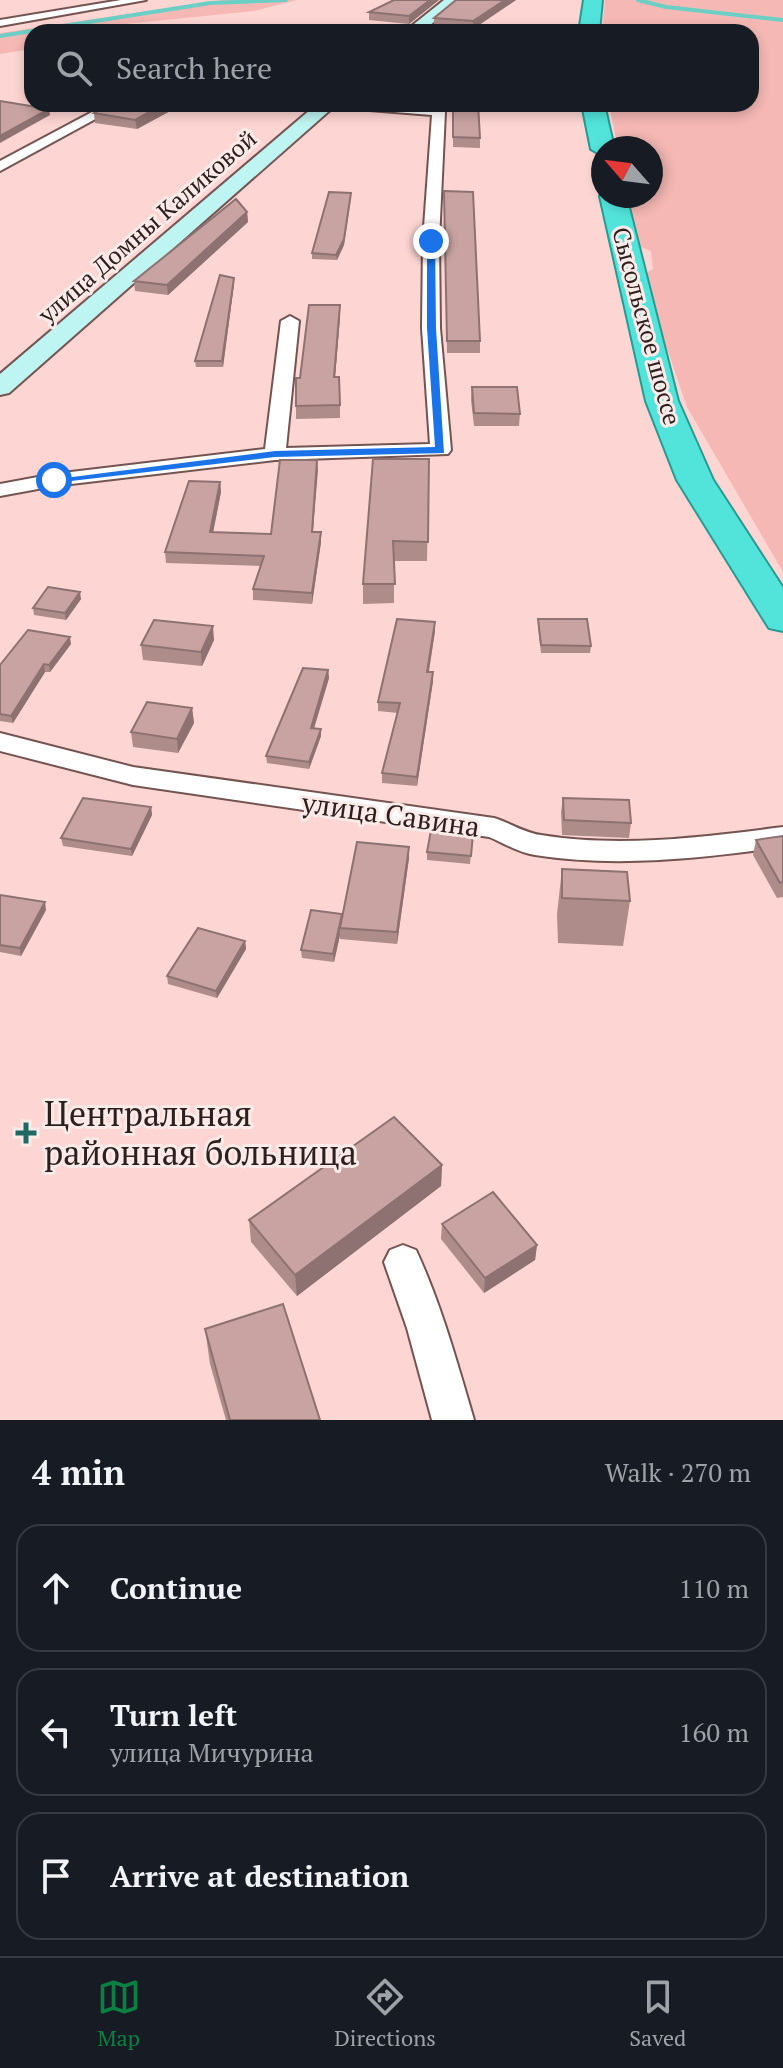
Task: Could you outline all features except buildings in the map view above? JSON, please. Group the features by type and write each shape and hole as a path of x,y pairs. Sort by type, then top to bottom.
{"highway":[{"path":"590,24 593,0"},
{"path":"595,112 600,136"},
{"name":"Сысольское шоссе","path":"616,208 662,401 695,480 783,619"}],"main road":[{"path":"422,24 453,0"},
{"name":"улица Домны Каликовой","path":"0,387 319,112"}],"street":[{"path":"89,0 115,5"},
{"path":"0,23 141,0"},
{"path":"0,167 102,112"},
{"path":"0,490 54,480 275,454 441,450 431,328 431,241 439,112"},
{"path":"275,454 290,321"},
{"name":"улица Савина","path":"0,742 133,776 494,828 534,845 598,850 706,847 783,837"},
{"path":"403,1262 427,1328 453,1420"}],"shaded area":[{"path":"223,0 297,0 254,11 126,24 61,24"},
{"path":"605,0 783,0 783,572 687,407 642,275 653,269 651,251 638,246 630,208 663,208 663,136 616,136 611,112 759,112 759,24 603,24"},
{"path":"24,29 24,50 0,54 0,33"}],"waterway":[{"path":"76,24 210,3 286,0"},
{"path":"638,0 666,7 783,20"},
{"path":"0,36 24,32"}],"place":[{"name":"Центральная районная больница","path":"26,1133"}],"route":[{"path":"54,480 275,454 441,450 431,328 431,241"}]}
